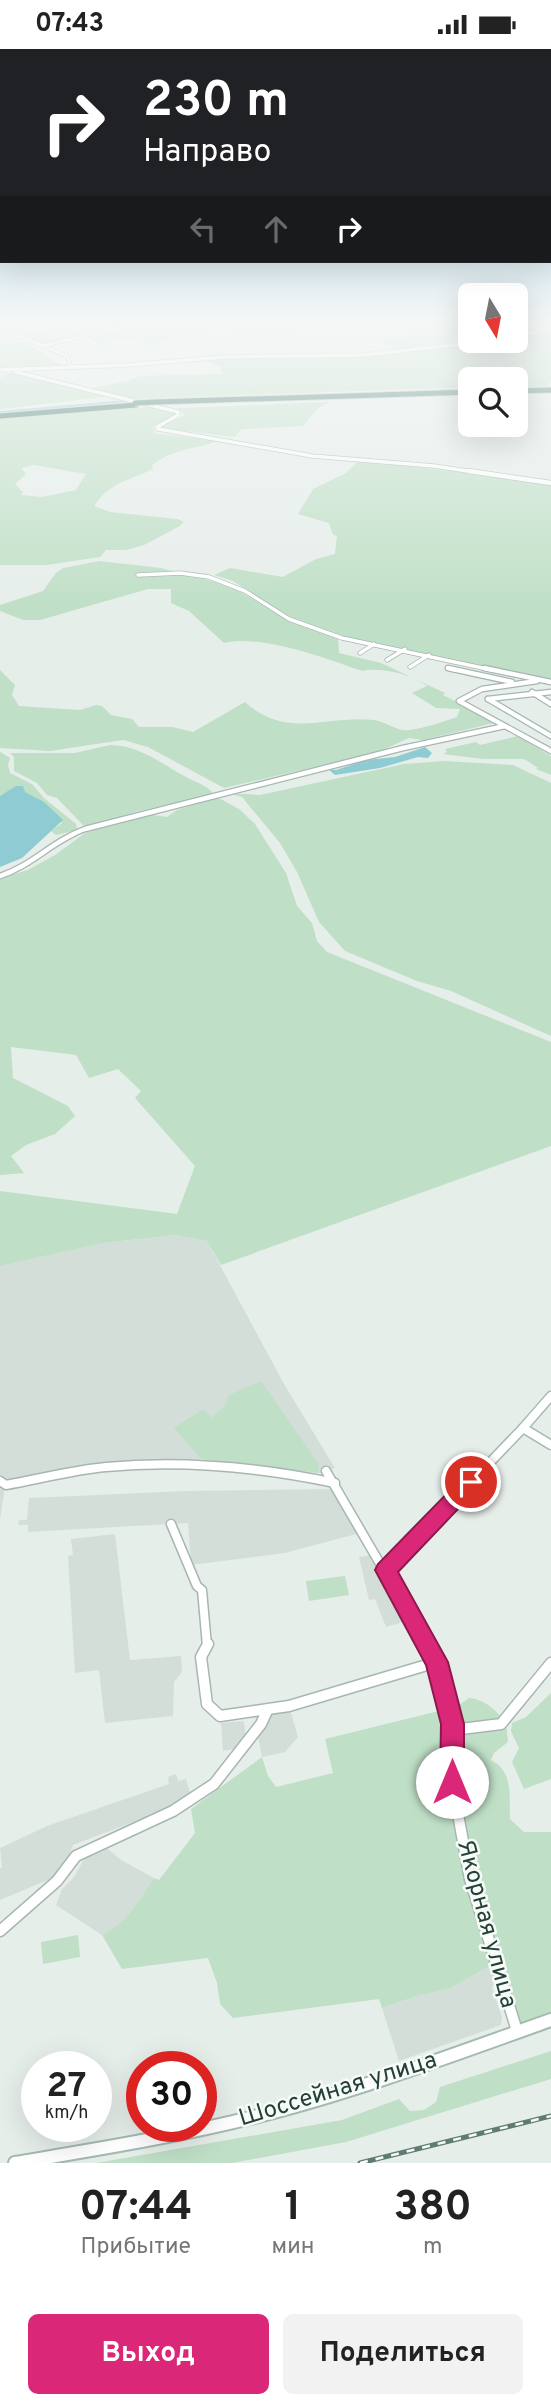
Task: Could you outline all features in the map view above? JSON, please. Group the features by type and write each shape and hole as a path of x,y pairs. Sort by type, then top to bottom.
{"street":[{"path":"177,416 157,427 158,429 316,457 434,466 551,483"},
{"path":"138,575 184,573 216,579 245,591 289,619 342,638 405,649 551,682"},
{"path":"360,653 374,644"},
{"path":"387,660 405,649"},
{"path":"410,667 429,655"},
{"path":"448,668 517,684"},
{"path":"542,680 482,689 459,701 551,751"},
{"path":"531,692 551,704"},
{"path":"551,692 531,692 488,699 551,736"},
{"path":"0,876 21,869 61,838 85,829 403,748 505,726"},
{"path":"386,1570 551,1396"},
{"path":"523,1428 551,1445"},
{"path":"0,1482 6,1485 105,1467 199,1462 293,1473 335,1483"},
{"name":"Якорная улица","path":"326,1471 386,1570 437,1662 450,1706 453,1730 452,1782 470,1879 517,2032"},
{"path":"171,1524 202,1590 208,1644 201,1657 207,1704 220,1716 267,1711 437,1662"},
{"path":"453,1730 501,1724 551,1663"},
{"path":"0,1931 57,1881 76,1856 173,1811 206,1791 229,1768 261,1724 267,1711"},
{"name":"Шоссейная улица","path":"15,2163 180,2135 264,2115 383,2079 551,2020"}],"shaded area":[{"path":"176,1235 207,1241 284,1384 335,1468 319,1473 201,1459 199,1463 105,1467 5,1487 0,1519 0,1266 103,1243"},
{"path":"336,1489 360,1533 285,1553 191,1565 188,1523 28,1532 28,1525 18,1525 19,1520 27,1520 29,1498 185,1491"},
{"path":"115,1534 130,1660 181,1656 182,1672 174,1682 173,1716 105,1723 99,1670 75,1673 68,1556 73,1555 71,1539"},
{"path":"372,1555 410,1620 386,1627 375,1599 369,1600 359,1557"},
{"path":"289,1706 298,1737 285,1752 262,1757 258,1736 267,1711"},
{"path":"244,1721 246,1739 239,1748 223,1751 221,1723"},
{"path":"176,1774 178,1781 186,1779 190,1793 184,1803 73,1845 64,1869 55,1877 0,1900 0,1848 47,1826 169,1784 168,1777"},
{"path":"108,1849 121,1860 154,1878 136,1906 117,1928 102,1935 56,1905 62,1889 74,1877 84,1859"},
{"path":"491,1966 495,1984 492,1988 502,2017 501,2025 399,2061 382,2008 449,1989"}],"green space":[{"path":"172,416 153,427 153,433 217,441 161,459 152,465 153,469 114,486 94,506 110,512 178,519 184,522 180,526 144,545 126,550 106,550 100,557 47,565 0,565 0,418","holes":["34,465 86,474 76,490 42,497 21,495 23,492 15,484 26,474 21,468"]},
{"path":"184,416 312,416 303,426 246,429 240,430 235,437 160,428"},
{"path":"358,461 551,484 551,680 344,638 292,619 233,581 214,575 230,568 283,577 316,559 335,554 337,536 333,535 329,523 298,514 313,489 346,473"},
{"path":"99,561 161,568 231,586 284,618 338,638 339,653 381,663 445,693 443,695 498,722 423,740 409,738 378,752 224,788 148,747 123,740 50,751 0,748 0,670 15,685 12,695 19,706 80,710 102,706 111,715 132,719 139,727 173,727 193,732 245,702 276,720 292,723 374,720 406,730 457,717 460,709 436,708 412,693 427,686 404,675 378,670 362,671 274,644 239,641 224,643 189,611 171,603 171,589 148,589 40,620 23,620 0,611 0,605 43,591 63,568"},
{"path":"518,736 551,756 551,775 536,769 538,768 524,759 483,759 443,754 447,752 445,749 476,742 480,745"},
{"path":"110,745 131,748 150,756 214,794 135,812 98,825 83,825 57,798 47,795 37,783 14,771 14,757 10,753 75,753"},
{"path":"0,752 10,758 10,773 32,784 44,798 76,824 77,830 56,835 51,831 62,823 41,803 22,791 15,788 0,796"},
{"path":"445,761 513,765 551,783 551,1036 451,991 417,981 345,951 319,922 297,872 280,843 242,797 228,793 260,795 404,764"},
{"path":"217,797 239,809 255,824 286,873 297,906 312,923 317,941 327,952 551,1042 551,1146 221,1265 207,1241 176,1235 103,1243 0,1266 0,1191 177,1214 195,1166 135,1098 141,1091 118,1069 89,1078 76,1055 11,1047 13,1078 68,1106 75,1116 55,1134 26,1145 11,1156 24,1173 0,1175 0,878 28,870 55,855 85,833 146,814 167,817 177,810"},
{"path":"261,1381 318,1463 319,1473 201,1459 174,1428 203,1409 211,1418 225,1406 229,1395"},
{"path":"345,1576 349,1595 309,1601 306,1581"},
{"path":"551,1693 551,1779 524,1789 512,1762 519,1748 511,1731 512,1723 526,1717"},
{"path":"469,1698 485,1703 506,1722 508,1742 494,1753 491,1760 504,1771 507,1778 510,1819 524,1832 551,1832 551,2012 519,2024 482,1907 465,1827 457,1746 458,1706"},
{"path":"450,1706 452,1782 494,1964 449,1989 382,2008 379,1999 233,2018 220,2004 217,1983 208,1958 122,1969 102,1935 119,1925 154,1878 159,1880 195,1833 191,1809 262,1757 268,1776 276,1787 333,1773 325,1739"},
{"path":"78,1935 80,1957 43,1964 41,1942"},
{"path":"551,2051 551,2079 346,2142 232,2163 96,2163 342,2120 399,2099 410,2111 424,2110 436,2102 440,2087"}],"water":[{"path":"425,747 432,753 428,758 418,757 380,768 335,775 328,769 336,770 366,760 395,757"},
{"path":"16,786 23,786 25,792 44,802 63,820 22,858 0,867 0,796"}],"railway":[{"path":"360,2163 551,2116"}],"route":[{"path":"452,1782 453,1724 437,1662 386,1570 471,1482"}]}
